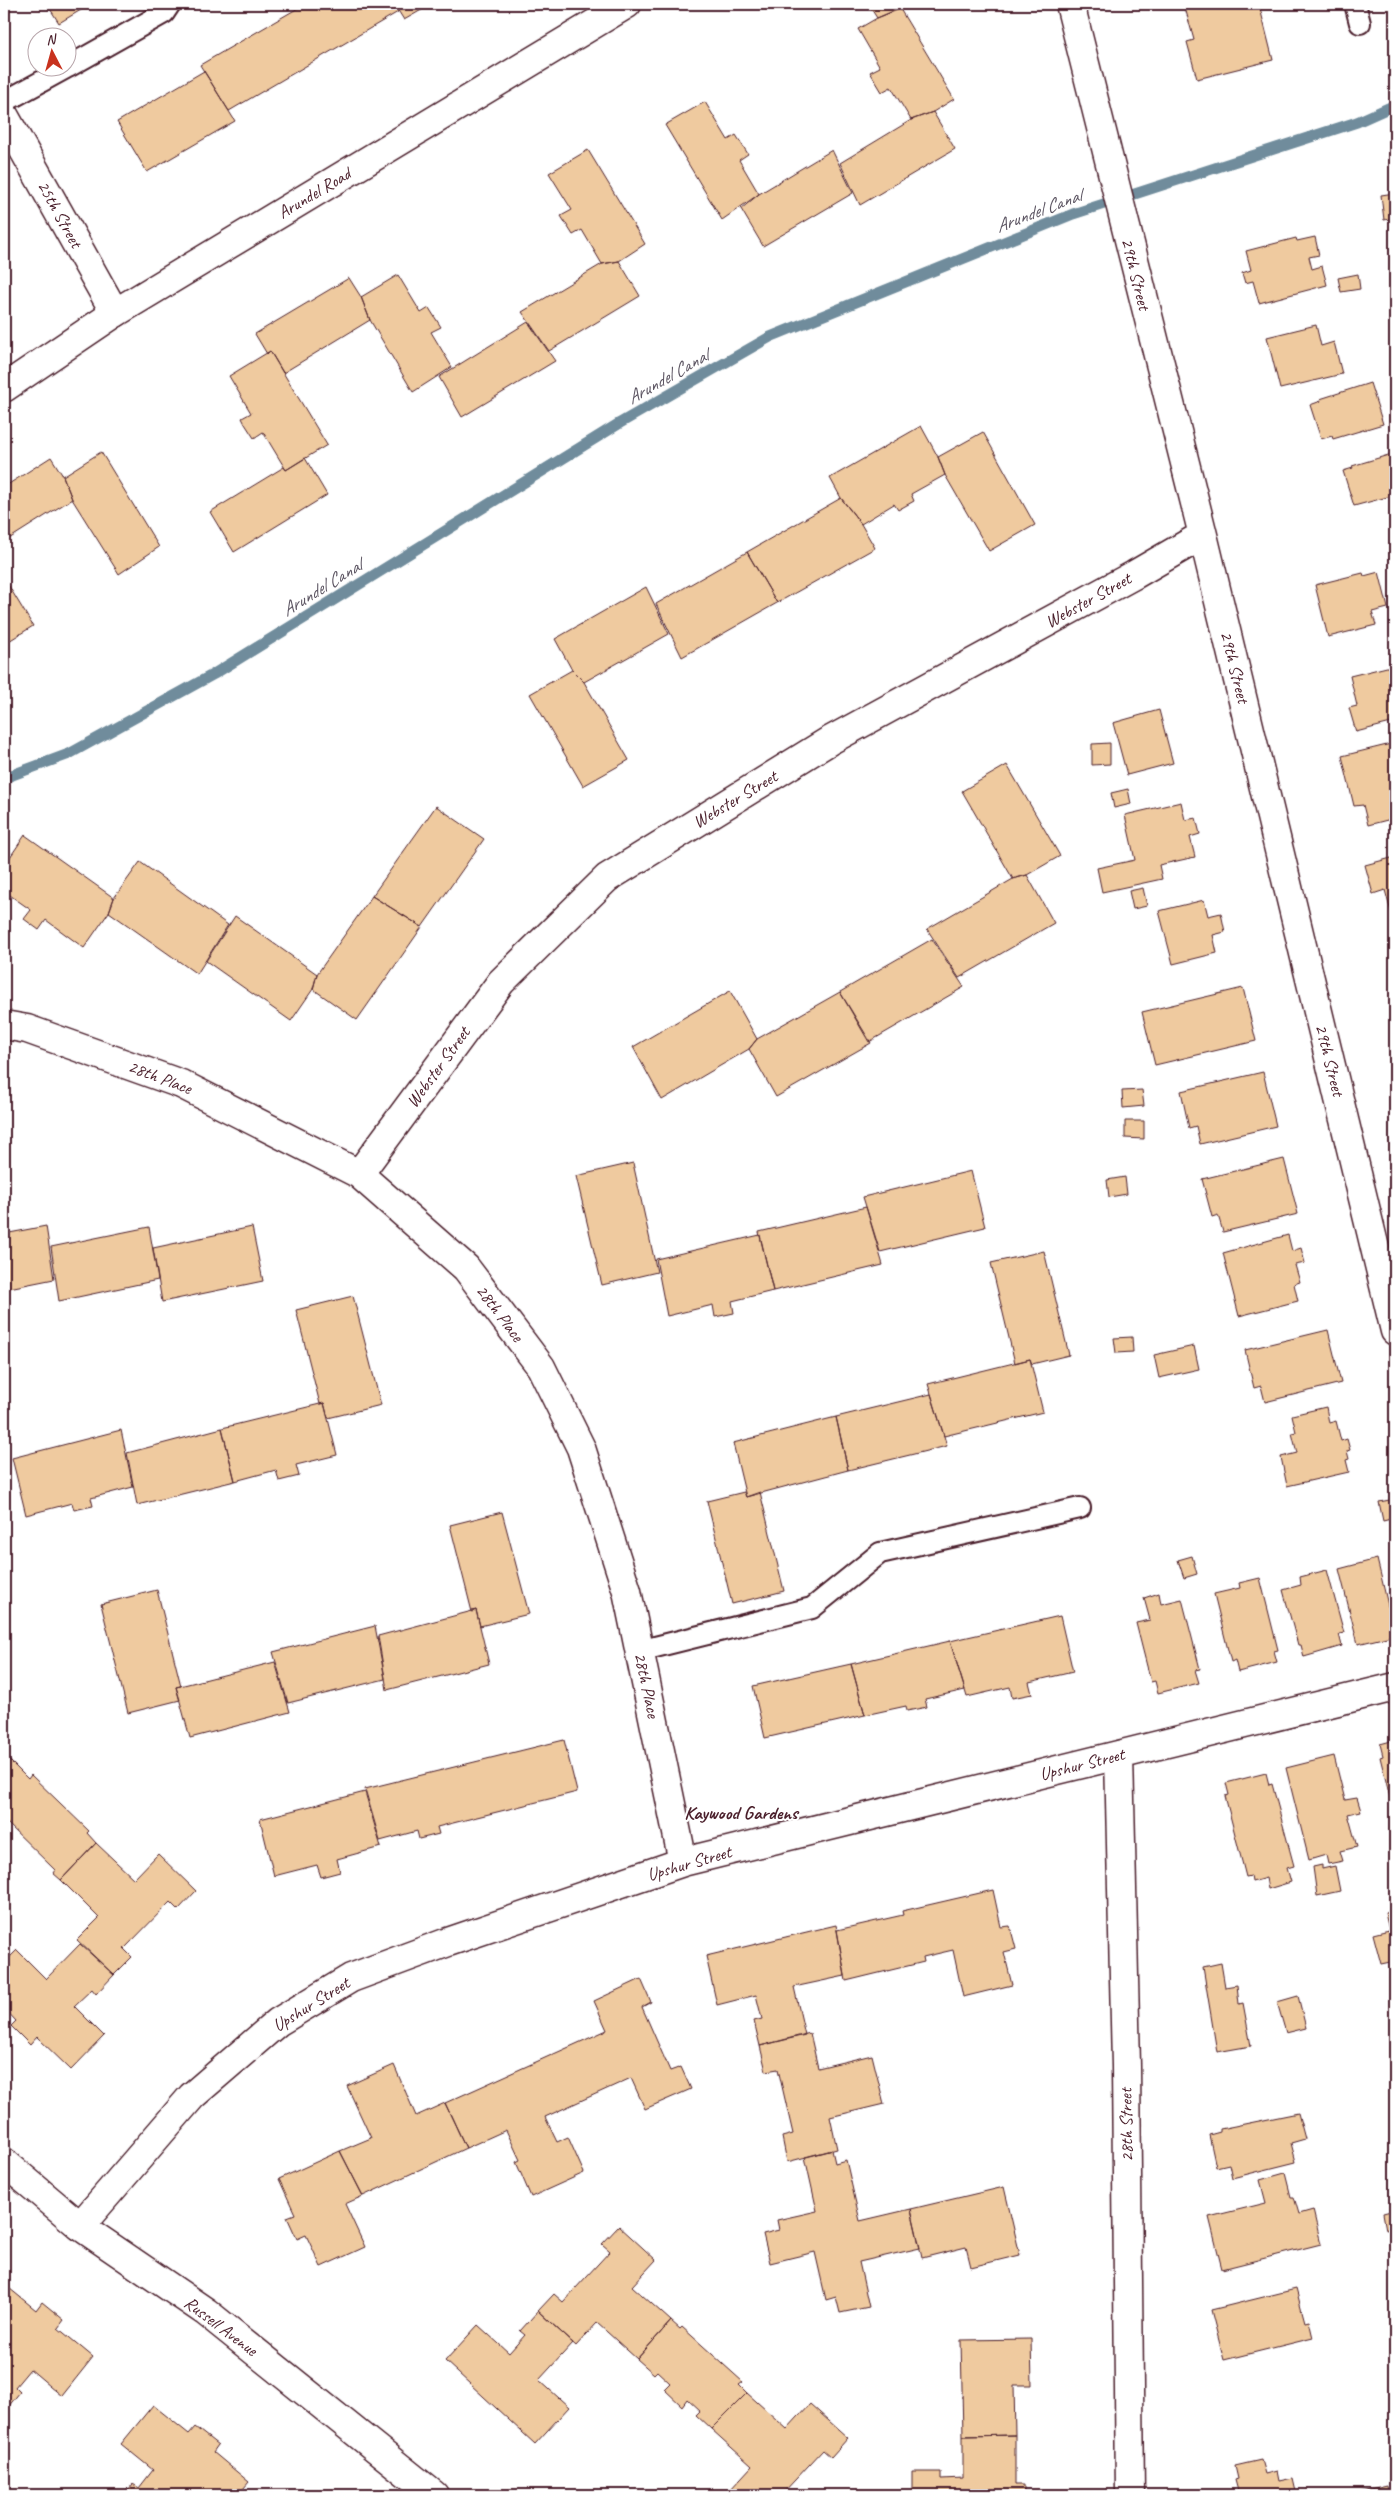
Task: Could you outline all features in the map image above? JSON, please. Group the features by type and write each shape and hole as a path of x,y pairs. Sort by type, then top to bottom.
{"street":[{"name":"Arundel Road","path":"4,388 115,313 628,4"},
{"name":"29th Street","path":"1070,4 1127,238 1203,534 1395,1331"},
{"name":"25th Street","path":"4,115 115,313"},
{"name":"Webster Street","path":"360,1174 501,982 606,878 829,742 1134,575 1203,534"},
{"name":"28th Place","path":"4,1025 27,1029 181,1084 360,1174 466,1268 541,1367 581,1448 627,1591 684,1862"},
{"name":"Upshur Street","path":"80,2226 192,2096 278,2022 343,1983 448,1942 684,1862 1395,1687"},
{"name":"28th Street","path":"1119,1755 1126,2056 1130,2495"},
{"name":"Russell Avenue","path":"4,2162 80,2226 206,2312 434,2495"}],"lane":[{"path":"78,61 164,14 170,4"},
{"path":"4,102 47,78"},
{"path":"640,1651 812,1608 880,1553 1080,1508"}],"building":[{"path":"47,4 91,4 59,23"},
{"path":"305,4 394,4 398,12 229,111 200,65"},
{"path":"394,4 432,4 404,20"},
{"path":"868,4 909,4 877,18"},
{"path":"1184,4 1259,4 1273,60 1197,79 1187,42 1194,40"},
{"path":"900,9 954,99 933,112 911,120 891,87 882,92 870,72 880,67 858,29 877,18"},
{"path":"204,71 235,121 147,172 117,122"},
{"path":"705,102 728,140 736,135 748,154 739,160 759,194 722,220 665,125"},
{"path":"933,112 955,149 860,205 840,163 911,120"},
{"path":"588,150 645,244 619,261 602,264 582,230 573,235 561,216 572,210 549,173"},
{"path":"832,150 853,193 763,246 741,209 759,194"},
{"path":"1395,193 1395,218 1384,220 1381,195"},
{"path":"1315,237 1319,255 1309,257 1312,269 1322,266 1327,285 1259,303 1253,281 1245,283 1242,273 1251,270 1246,251 1296,238 1297,241"},
{"path":"619,261 640,296 549,351 522,312 602,264"},
{"path":"1358,274 1360,289 1341,292 1338,278"},
{"path":"398,275 421,313 429,308 441,327 431,332 452,367 413,392 370,320 361,297"},
{"path":"349,278 361,297 370,320 283,373 270,351 267,354 255,334"},
{"path":"528,322 555,361 462,417 439,377"},
{"path":"1316,325 1321,346 1334,342 1342,374 1280,389 1267,337"},
{"path":"270,351 327,445 286,470 263,432 254,438 245,424 242,418 251,413 229,376"},
{"path":"1370,383 1383,424 1333,439 1332,436 1321,439 1310,405 1321,401 1320,399"},
{"path":"921,426 938,457 945,475 911,494 914,501 898,510 894,504 861,524 841,498 830,478"},
{"path":"983,432 1035,525 989,551 945,475 938,457"},
{"path":"101,452 159,547 119,574 72,499 63,476"},
{"path":"1395,453 1395,495 1354,506 1343,471 1353,468 1352,466"},
{"path":"51,457 63,476 72,499 4,542 4,487"},
{"path":"305,458 327,495 234,552 210,512 284,467 286,470"},
{"path":"841,498 861,524 875,548 777,603 747,552"},
{"path":"747,552 777,603 682,657 656,604"},
{"path":"1379,572 1388,608 1372,612 1376,625 1328,637 1315,585 1363,573 1364,576"},
{"path":"4,578 33,626 4,644"},
{"path":"646,587 669,634 584,682 572,670 555,639"},
{"path":"1395,665 1395,722 1356,732 1349,708 1357,706 1350,676"},
{"path":"572,670 584,682 629,760 583,786 530,694"},
{"path":"1159,710 1173,763 1127,775 1113,723"},
{"path":"1110,743 1110,764 1092,765 1092,744"},
{"path":"1395,743 1395,818 1368,825 1363,805 1354,806 1342,756"},
{"path":"1007,765 1060,856 1027,875 1013,879 962,791"},
{"path":"1128,789 1131,804 1114,808 1111,793"},
{"path":"1181,802 1185,820 1196,818 1200,834 1190,837 1195,857 1159,865 1162,879 1102,892 1097,868 1135,860 1125,815"},
{"path":"436,806 484,839 422,927 372,896"},
{"path":"25,835 114,898 109,912 84,948 46,920 39,930 24,919 31,910 4,891 4,866"},
{"path":"1395,857 1395,911 1391,912 1385,890 1373,894 1365,865"},
{"path":"140,862 228,925 197,974 109,912 114,898"},
{"path":"1027,875 1054,923 959,978 927,929 1013,879"},
{"path":"1143,888 1147,906 1133,909 1129,891"},
{"path":"372,896 422,927 357,1020 313,989 317,974"},
{"path":"1204,900 1208,916 1221,913 1225,932 1213,935 1217,953 1173,964 1159,911"},
{"path":"235,916 317,974 313,989 291,1021 206,961"},
{"path":"932,939 964,987 869,1042 840,992"},
{"path":"1243,988 1256,1041 1155,1065 1142,1012"},
{"path":"730,991 757,1039 749,1049 662,1100 633,1047"},
{"path":"840,992 871,1043 776,1097 749,1049 757,1039"},
{"path":"1263,1072 1276,1126 1200,1144 1196,1126 1189,1128 1181,1091"},
{"path":"1142,1090 1144,1106 1123,1108 1122,1091"},
{"path":"1125,1121 1144,1121 1144,1139 1125,1138"},
{"path":"1284,1159 1298,1214 1223,1232 1218,1215 1212,1217 1202,1179"},
{"path":"633,1163 657,1272 602,1285 576,1176"},
{"path":"971,1171 985,1227 880,1252 863,1197"},
{"path":"1125,1177 1127,1194 1109,1197 1107,1180"},
{"path":"866,1207 883,1265 773,1291 759,1232"},
{"path":"46,1226 54,1279 4,1289 4,1234"},
{"path":"149,1227 158,1280 59,1301 51,1247"},
{"path":"252,1227 263,1281 162,1302 153,1248"},
{"path":"760,1235 773,1291 732,1301 734,1313 715,1317 713,1305 667,1316 656,1259"},
{"path":"1288,1235 1292,1251 1301,1248 1305,1263 1295,1265 1300,1282 1294,1284 1298,1301 1239,1316 1223,1253"},
{"path":"1044,1251 1069,1355 1032,1364 1030,1359 1015,1363 991,1263"},
{"path":"353,1296 381,1405 328,1418 324,1403 320,1404 296,1310"},
{"path":"1328,1330 1341,1383 1265,1402 1261,1386 1254,1388 1245,1350"},
{"path":"1132,1337 1133,1352 1116,1353 1114,1338"},
{"path":"1194,1346 1199,1369 1159,1378 1154,1355"},
{"path":"1030,1359 1043,1412 944,1436 928,1384"},
{"path":"931,1394 947,1446 848,1470 836,1417"},
{"path":"324,1403 337,1455 296,1465 299,1476 279,1481 276,1470 235,1481 222,1428"},
{"path":"1326,1407 1329,1423 1336,1421 1341,1441 1347,1439 1350,1450 1347,1451 1349,1459 1346,1460 1349,1472 1287,1486 1281,1457 1297,1453 1292,1433 1296,1432 1292,1415"},
{"path":"836,1417 848,1470 746,1497 733,1443"},
{"path":"222,1428 235,1481 137,1505 127,1453"},
{"path":"121,1430 133,1487 91,1498 93,1506 74,1510 72,1503 26,1515 12,1458"},
{"path":"744,1492 746,1497 760,1492 784,1591 732,1604 707,1501"},
{"path":"1395,1499 1395,1518 1383,1521 1379,1502"},
{"path":"502,1512 529,1614 480,1626 476,1610 472,1612 450,1525"},
{"path":"1192,1556 1197,1574 1184,1578 1178,1560"},
{"path":"1377,1559 1395,1635 1358,1644 1339,1569"},
{"path":"1327,1570 1344,1633 1339,1634 1342,1646 1304,1657 1301,1645 1298,1645 1283,1590 1301,1585 1300,1577"},
{"path":"1260,1578 1278,1650 1274,1651 1277,1662 1238,1672 1235,1660 1231,1662 1214,1594 1240,1588 1239,1583"},
{"path":"157,1590 181,1686 176,1687 180,1700 128,1713 101,1604"},
{"path":"1159,1593 1161,1604 1182,1599 1200,1669 1195,1670 1199,1683 1158,1693 1155,1681 1151,1682 1136,1623 1150,1620 1144,1598"},
{"path":"476,1610 489,1664 387,1690 378,1636"},
{"path":"1060,1616 1073,1672 1029,1682 1032,1694 1012,1698 1010,1687 967,1697 950,1641"},
{"path":"375,1626 385,1679 288,1703 273,1652"},
{"path":"950,1641 965,1690 925,1699 927,1707 907,1711 906,1706 865,1715 851,1664"},
{"path":"275,1662 290,1712 190,1738 176,1687"},
{"path":"851,1664 865,1715 765,1738 753,1686"},
{"path":"564,1740 577,1792 437,1827 439,1834 419,1839 417,1831 380,1841 365,1789"},
{"path":"1395,1740 1394,1814 1380,1757 1383,1756 1380,1744"},
{"path":"4,1755 28,1779 31,1775 89,1831 87,1833 96,1843 61,1880 53,1873 55,1870 4,1820"},
{"path":"1334,1756 1345,1800 1357,1798 1361,1811 1348,1814 1357,1847 1340,1851 1343,1861 1328,1864 1326,1855 1309,1860 1286,1768"},
{"path":"1266,1773 1269,1785 1272,1784 1294,1866 1287,1868 1291,1882 1268,1889 1266,1878 1252,1882 1251,1876 1246,1877 1225,1796 1229,1795 1226,1783"},
{"path":"365,1792 381,1847 337,1859 340,1872 321,1877 317,1865 274,1876 260,1819"},
{"path":"96,1843 134,1879 158,1854 196,1891 178,1910 170,1902 124,1949 132,1957 114,1975 77,1940 99,1918 61,1880"},
{"path":"1322,1865 1322,1869 1335,1866 1340,1891 1317,1896 1313,1867"},
{"path":"993,1890 1001,1927 1010,1926 1016,1949 1004,1952 1012,1985 963,1997 953,1950 923,1957 924,1962 846,1981 837,1930 903,1915 902,1911"},
{"path":"1395,1910 1395,1961 1381,1964 1373,1934 1389,1930 1385,1913"},
{"path":"836,1925 845,1976 794,1987 805,2035 760,2046 754,2021 762,2019 756,1995 717,2005 706,1956"},
{"path":"80,1944 114,1975 96,1994 92,1989 74,2006 104,2036 71,2070 37,2037 30,2045 11,2026 16,2021 4,2008 4,1963 17,1950 46,1979"},
{"path":"1221,1963 1225,1987 1237,1985 1239,2004 1243,2003 1251,2046 1217,2052 1203,1967"},
{"path":"641,1979 651,2002 642,2007 670,2071 681,2067 691,2089 645,2109 631,2078 545,2117 557,2142 568,2137 584,2173 531,2197 516,2162 520,2160 506,2130 466,2148 445,2103 607,2030 594,2001"},
{"path":"1298,1996 1306,2028 1286,2033 1277,2002"},
{"path":"810,2033 818,2068 872,2055 884,2104 830,2117 837,2149 787,2162 782,2137 793,2134 778,2069 766,2071 760,2046"},
{"path":"394,2065 416,2116 445,2103 466,2148 363,2196 340,2151 371,2138 347,2086"},
{"path":"1298,2113 1305,2139 1291,2143 1296,2162 1232,2178 1229,2164 1216,2167 1209,2135 1220,2132 1220,2129"},
{"path":"832,2150 835,2163 846,2160 860,2221 911,2209 920,2248 859,2262 869,2307 840,2313 836,2297 826,2300 815,2252 770,2263 763,2234 779,2230 777,2220 817,2211 805,2157"},
{"path":"340,2151 363,2196 345,2204 365,2247 321,2267 306,2235 297,2239 287,2217 295,2214 279,2179"},
{"path":"1285,2173 1291,2197 1294,2197 1299,2214 1313,2210 1321,2244 1222,2269 1209,2217 1266,2203 1260,2180"},
{"path":"1004,2187 1020,2255 971,2267 966,2247 922,2258 911,2209"},
{"path":"1395,2210 1395,2228 1386,2230 1383,2213"},
{"path":"619,2226 656,2260 632,2286 671,2321 637,2359 597,2323 576,2346 538,2311 554,2294 563,2302 610,2251 602,2244"},
{"path":"4,2284 36,2310 42,2302 64,2320 58,2328 93,2357 62,2396 30,2369 15,2387 20,2392 4,2412"},
{"path":"1296,2289 1305,2322 1309,2321 1313,2338 1224,2360 1211,2310"},
{"path":"538,2311 573,2343 539,2380 569,2407 535,2444 445,2361 478,2325 509,2353 525,2335 520,2331"},
{"path":"671,2321 680,2329 682,2327 743,2382 739,2385 747,2393 711,2429 696,2415 700,2411 687,2399 682,2406 664,2389 670,2383 657,2371 654,2374 637,2359"},
{"path":"1031,2339 1032,2385 1014,2385 1015,2435 963,2436 961,2340"},
{"path":"747,2393 787,2429 810,2404 848,2438 831,2457 823,2450 781,2495 733,2495 729,2491 752,2466 711,2429"},
{"path":"153,2405 189,2434 195,2427 218,2445 213,2452 249,2482 238,2495 124,2495 133,2484 139,2488 153,2470 121,2444"},
{"path":"1015,2435 1015,2485 1024,2485 1024,2495 912,2495 912,2472 941,2472 941,2479 963,2478 963,2436"},
{"path":"1261,2460 1265,2474 1277,2471 1279,2481 1293,2478 1297,2495 1239,2495 1235,2480 1238,2479 1235,2466"},
{"path":"1387,2486 1389,2495 1349,2495"}],"waterway":[{"name":"Arundel Canal","path":"4,778 69,754 214,674 620,423 770,337 1073,214 1357,122 1395,105"}],"district":[{"name":"Kaywood Gardens","path":"741,1812"}]}
